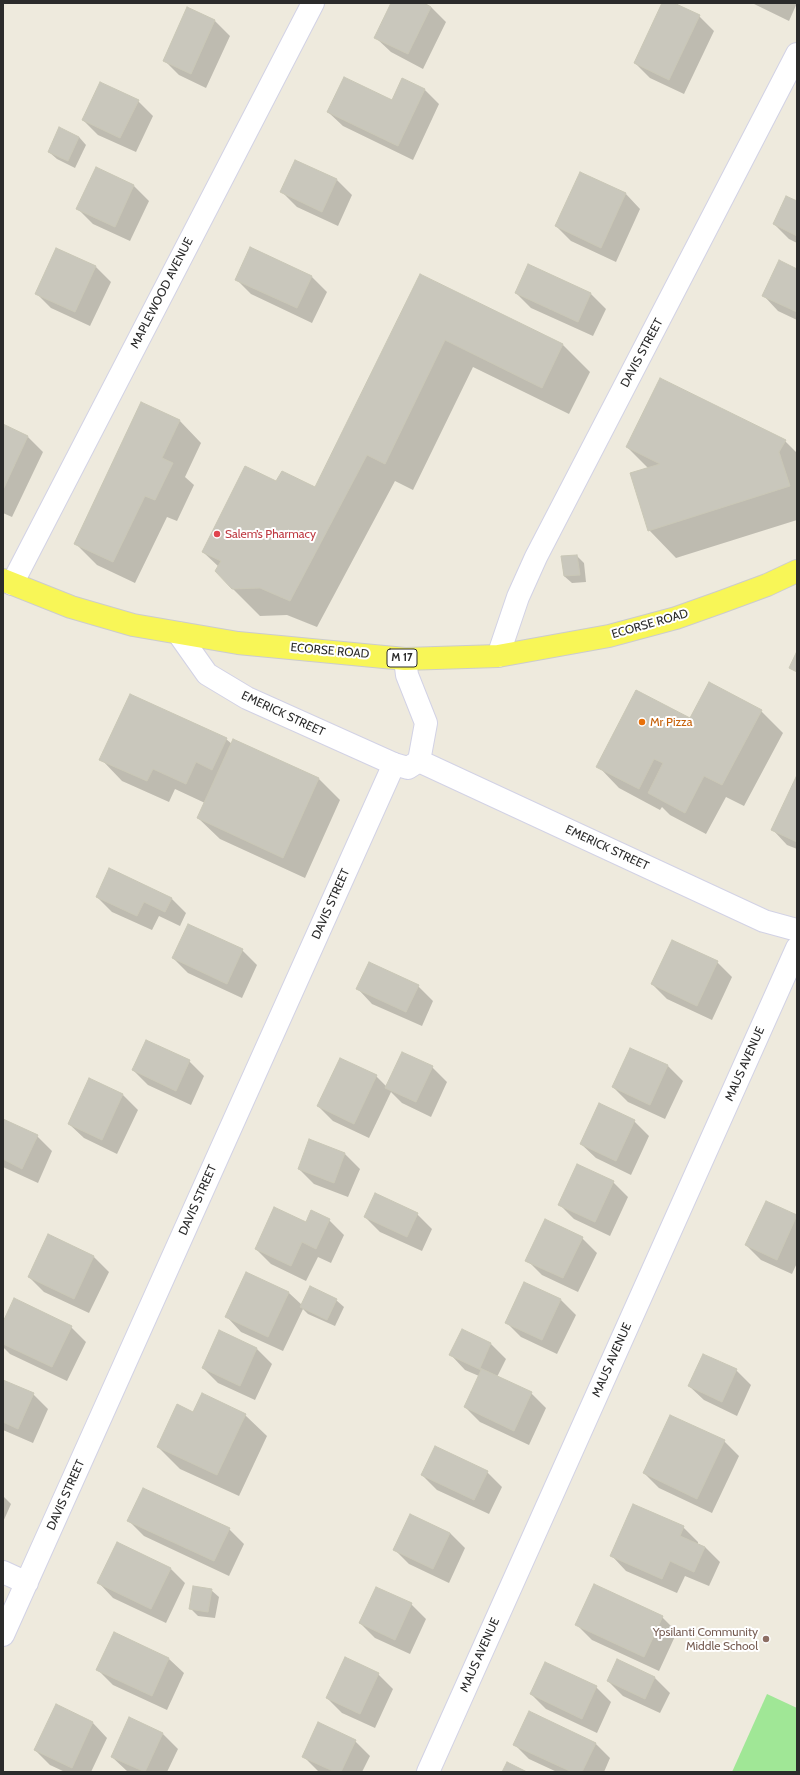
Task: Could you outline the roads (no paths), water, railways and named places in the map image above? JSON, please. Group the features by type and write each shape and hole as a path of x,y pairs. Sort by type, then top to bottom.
{"main road":[{"name":"ECORSE ROAD","path":"7,582 71,607 133,625 238,643 405,658 498,656 609,636 676,618 767,585 797,571"}],"street":[{"name":"MAPLEWOOD AVENUE","path":"7,582 313,3"},
{"name":"DAVIS STREET","path":"498,656 518,597 536,557 797,54"},
{"name":"EMERICK STREET","path":"178,633 207,674 247,698 407,764 764,921 797,930"},
{"name":"DAVIS STREET","path":"3,1635 426,722 408,675 405,658"},
{"name":"MAUS AVENUE","path":"428,1772 797,948"},
{"path":"3,1572 26,1583"}],"place":[{"name":"Salem’s Pharmacy","path":"217,534"},
{"name":"Mr Pizza","path":"642,722"},
{"name":"Ypsilanti Community Middle School","path":"766,1639"}]}
